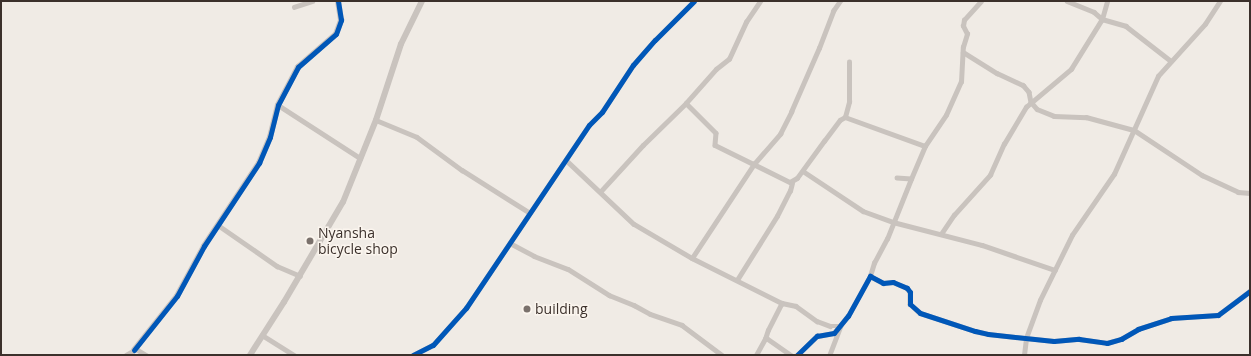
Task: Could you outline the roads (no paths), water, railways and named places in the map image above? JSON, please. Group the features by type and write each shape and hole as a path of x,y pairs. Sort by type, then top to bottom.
{"street":[{"path":"294,7 312,1"},
{"path":"126,355 134,350 177,296 204,246 264,155 278,105 298,67 336,34 341,20 338,1"},
{"path":"250,355 300,276 343,202 376,120 401,44 422,1"},
{"path":"413,355 433,345 466,308 589,125 602,112 633,65 654,40 694,1"},
{"path":"600,192 643,145 686,103 704,81 729,59 746,22 760,1"},
{"path":"692,258 754,164 780,134 819,48 833,11 840,1"},
{"path":"830,355 841,326 870,276 925,146 946,115 961,82 963,52 967,34 963,26 964,20 981,1"},
{"path":"1067,1 1094,12 1102,19 1126,26 1171,61"},
{"path":"942,234 954,215 990,175 1004,144 1026,107 1070,69 1102,19 1107,1"},
{"path":"1024,355 1026,338 1040,300 1072,235 1114,174 1158,76 1171,61 1177,57 1205,24 1220,1"},
{"path":"963,52 997,73 1023,85 1028,92 1031,102 1037,109 1054,116 1086,117 1134,130 1202,175 1238,192 1250,193"},
{"path":"737,280 776,216 790,191 792,183 803,171 828,134 840,120 845,117 849,102 849,62"},
{"path":"686,103 716,133 714,145 787,182 792,183"},
{"path":"278,105 360,158"},
{"path":"845,117 925,146"},
{"path":"376,120 416,137 462,170 530,213"},
{"path":"566,160 634,224 692,258 782,303 796,306 824,324 830,326 841,326"},
{"path":"803,171 863,210 893,222 982,245 1055,270"},
{"path":"897,178 911,179"},
{"path":"218,225 278,266 300,276"},
{"path":"510,243 534,256 568,269 609,295 634,305 650,314 682,325 722,355"},
{"path":"870,276 883,284 893,282 907,288 910,292 910,304 920,313 988,334 1054,341 1079,339 1112,342 1138,330 1171,318 1218,315 1250,291"},
{"path":"756,355 782,303"},
{"path":"797,355 817,336 834,334 841,326"},
{"path":"262,336 294,355"},
{"path":"765,339 768,339 791,355"},
{"path":"134,350 140,350 146,355"}],"place":[{"name":"Nyansha bicycle shop","path":"310,241"},
{"name":"building","path":"527,309"}]}
